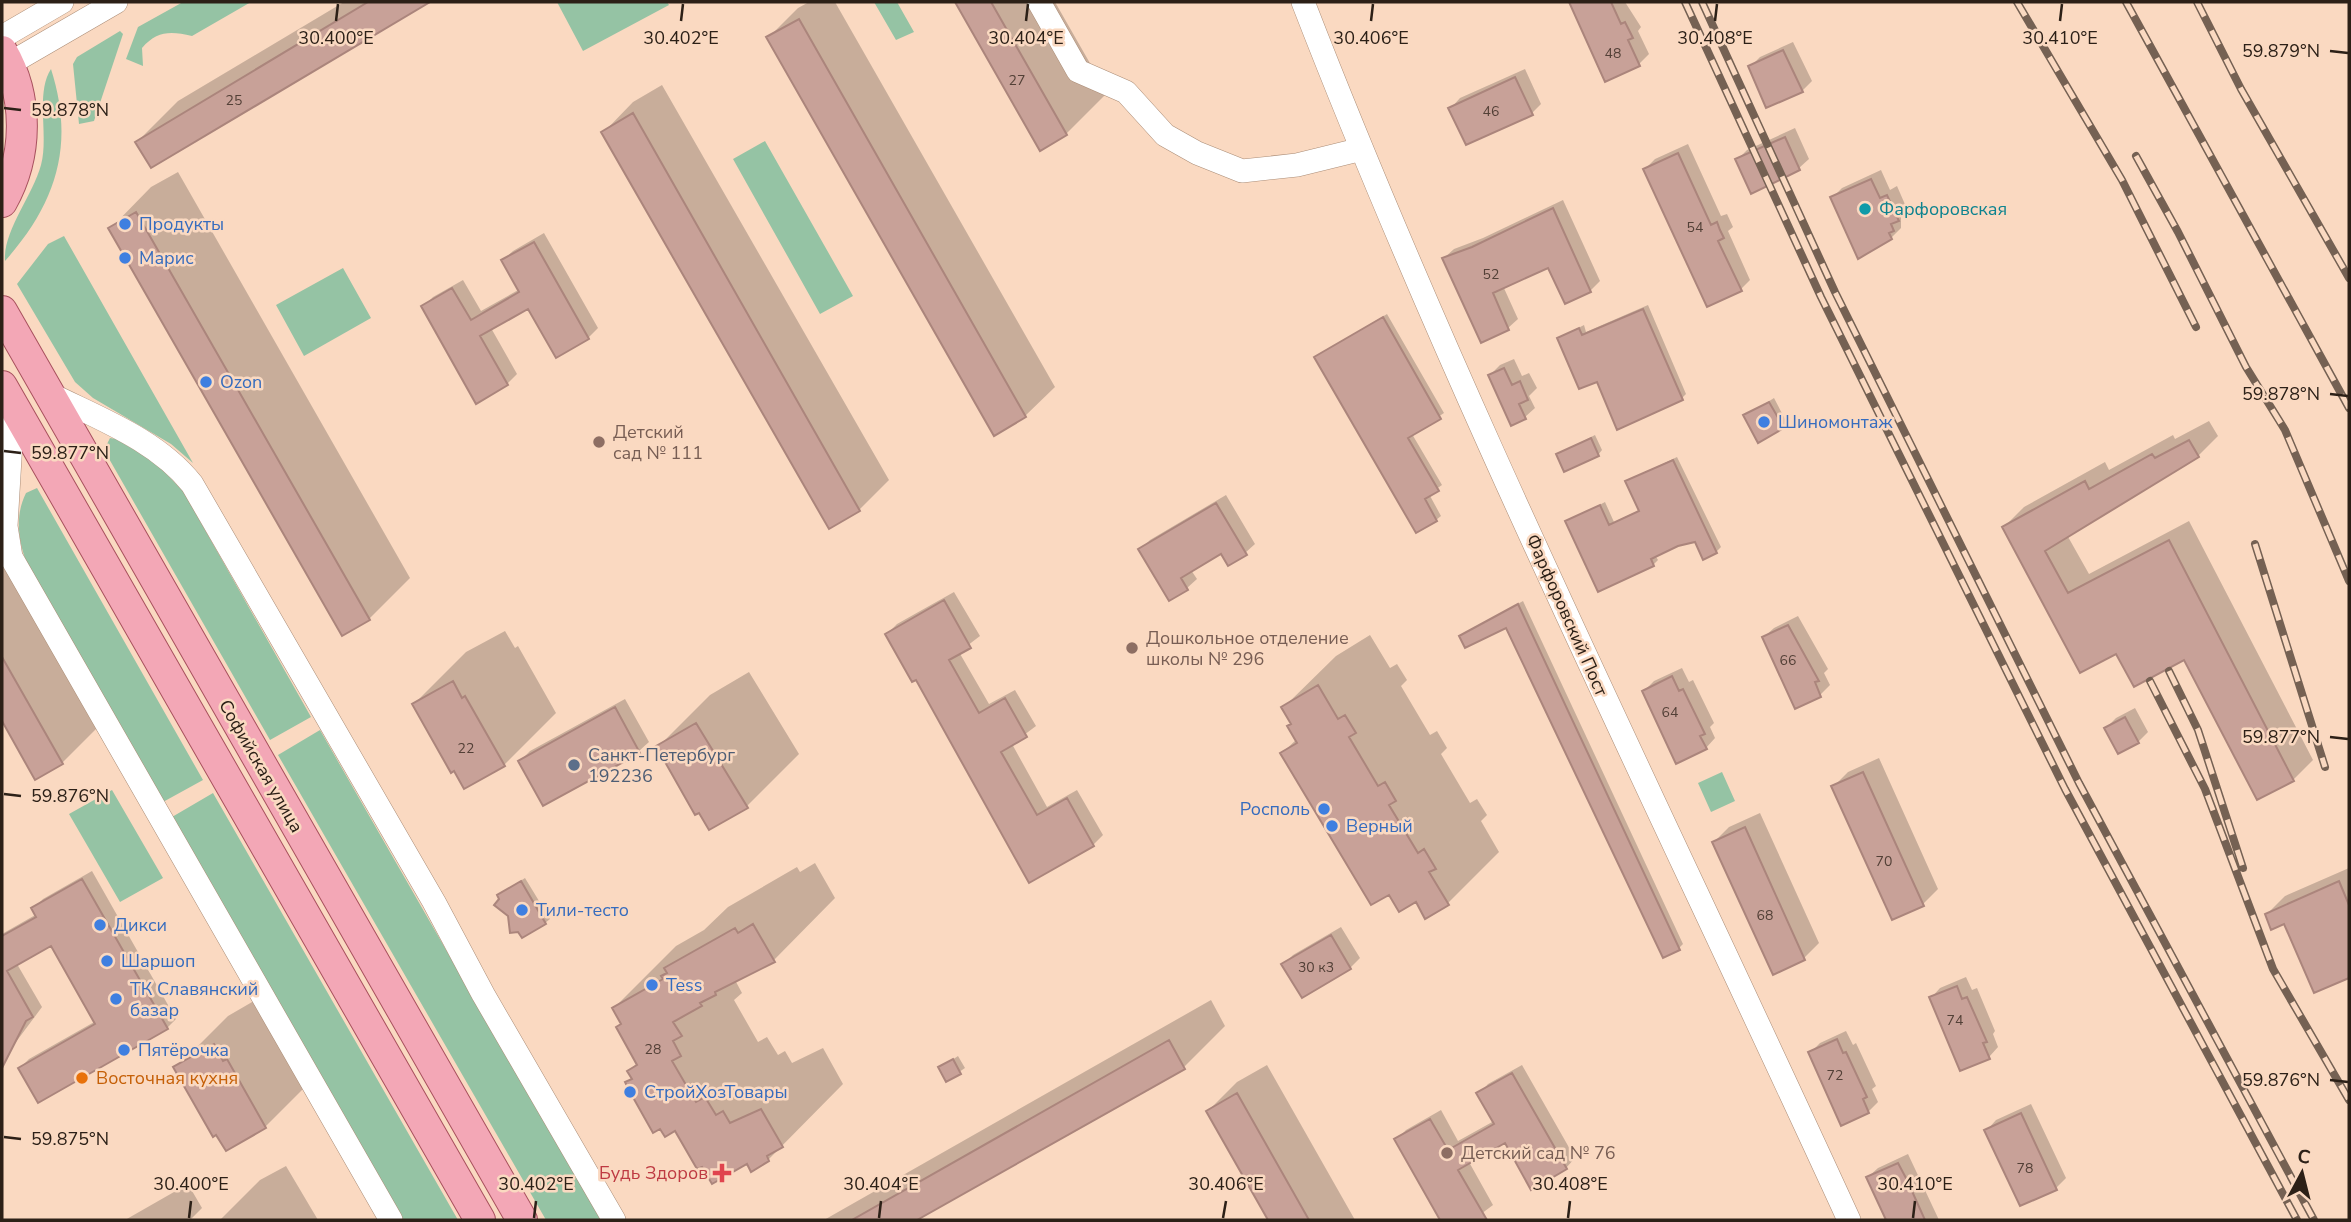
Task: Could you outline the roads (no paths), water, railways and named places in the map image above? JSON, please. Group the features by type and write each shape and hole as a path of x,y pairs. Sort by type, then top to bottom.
{"main road":[{"path":"2,202 15,174 22,130 18,86 4,51"},
{"name":"Софийская улица","path":"2,311 522,1220"},
{"name":"Софийская улица","path":"8,397 480,1220"}],"street":[{"path":"4,51 62,2"},
{"path":"4,51 116,2"},
{"path":"1039,2 1078,71 1126,92 1165,135 1198,153 1242,171 1297,165 1362,149"},
{"name":"Фарфоровский Пост","path":"1303,2 1362,149 1541,559 1675,854 1849,1220"},
{"path":"50,394 145,443 180,469 192,484 614,1220"},
{"path":"8,397 6,526 10,557 391,1220"}],"railway":[{"path":"1685,2 1821,297 2065,789 2297,1220"},
{"path":"1702,2 1835,292 2079,783 2314,1220"},
{"path":"2017,2 2122,180 2196,327"},
{"path":"2126,2 2349,408"},
{"path":"2197,2 2241,89 2349,278"},
{"path":"2136,156 2178,232 2246,367 2285,430 2349,581"},
{"path":"2255,544 2325,767"},
{"path":"2169,671 2198,730 2243,868"},
{"path":"2150,681 2205,789 2273,969 2349,1100"}],"place":[{"name":"Фарфоровская","path":"1865,209"},
{"name":"Продукты","path":"125,224"},
{"name":"Марис","path":"125,258"},
{"name":"Ozon","path":"206,382"},
{"name":"Шиномонтаж","path":"1764,422"},
{"name":"Детский сад № 111","path":"599,442"},
{"name":"Дошкольное отделение школы № 296","path":"1132,648"},
{"name":"Санкт-Петербург 192236","path":"574,765"},
{"name":"Росполь","path":"1324,809"},
{"name":"Верный","path":"1332,826"},
{"name":"Тили-тесто","path":"522,910"},
{"name":"Дикси","path":"100,925"},
{"name":"Шаршоп","path":"107,961"},
{"name":"Tess","path":"652,985"},
{"name":"ТК Славянский базар","path":"116,999"},
{"name":"Пятёрочка","path":"124,1050"},
{"name":"Восточная кухня","path":"82,1078"},
{"name":"СтройХозТовары","path":"630,1092"},
{"name":"Детский сад № 76","path":"1447,1153"},
{"name":"Будь Здоров","path":"722,1173"}]}
